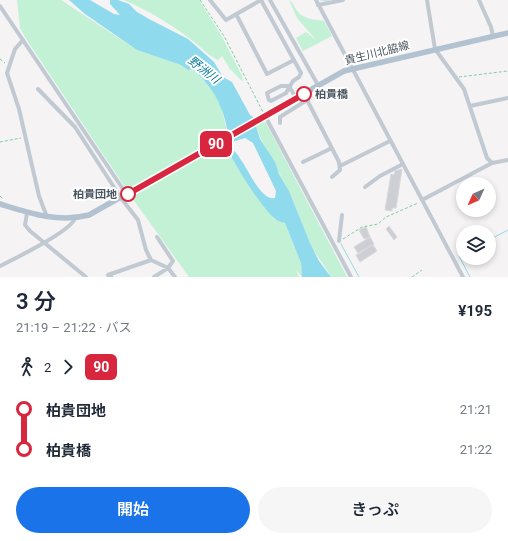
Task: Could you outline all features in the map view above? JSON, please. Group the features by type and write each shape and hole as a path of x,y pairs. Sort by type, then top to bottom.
{"main road":[{"name":"貴生川北脇線","path":"0,204 27,213 47,217 75,218 95,212 296,98 305,97 318,85 352,68 508,33"}],"street":[{"path":"219,0 211,2 226,20 261,0 301,75 289,86 286,93 271,101 269,100 267,92 281,86 289,86"},
{"path":"270,0 318,85"},
{"path":"316,0 463,277"},
{"path":"318,5 343,0"},
{"path":"427,0 435,49 464,89 487,158 492,163"},
{"path":"479,0 491,27 493,36"},
{"path":"0,6 127,195"},
{"path":"236,14 267,74 294,60"},
{"path":"23,40 15,48 7,73 19,109 39,196 47,217"},
{"path":"289,86 296,98"},
{"path":"38,89 75,126 121,198 138,220 146,250 151,260 168,268 175,277"},
{"path":"280,124 280,117 305,97 340,166 340,170 332,177"},
{"path":"470,106 508,98"},
{"path":"263,117 351,277"},
{"path":"340,166 390,140"},
{"path":"303,162 332,148"},
{"path":"422,200 492,163 508,160"},
{"path":"365,187 403,164"},
{"path":"27,213 25,225 30,231 86,277"},
{"path":"339,241 342,215"},
{"path":"0,266 69,227 75,218"},
{"path":"154,277 168,268 173,261 157,237"},
{"path":"111,277 108,274 151,260"}],"path":[{"path":"200,0 224,36 263,117"},
{"path":"0,59 8,66"},
{"path":"457,78 465,75 508,71"},
{"path":"0,142 26,138"},
{"path":"339,241 362,227 378,224 386,217 411,207 422,200"},
{"path":"412,277 422,270"}],"green space":[{"path":"17,0 61,0 137,50 181,65 188,70 193,69 215,94 221,107 227,130 225,142 237,167 274,219 285,223 301,263 302,277 296,270 299,277 189,277 135,202 28,42 20,28"},
{"path":"124,0 199,0 221,35 242,76 243,82 230,69 222,56 218,60 214,58 193,41 151,13"},
{"path":"289,0 301,15 324,21 332,36 303,51 296,38 306,32 316,40 297,18"},
{"path":"261,121 266,123 347,277 331,277 312,248 292,198 255,124"}],"water":[{"name":"野洲川","path":"69,0 90,0 114,14 120,15 110,4 110,0 118,0 129,4 137,12 188,39 214,62 223,77 232,82 250,115 253,117 260,139 275,162 279,174 289,191 310,243 319,261 331,277 302,277 301,263 285,223 276,220 269,213 240,171 226,144 225,140 227,126 218,101 208,86 193,69 188,70 181,65 137,50 85,14","holes":["245,138 253,143 276,191 275,198 270,198 260,190 229,145 232,142"]}],"building":[{"path":"402,169 396,208 392,208 392,211 385,210 391,174 394,175 395,171"},
{"path":"389,226 397,237 394,240 386,229"},
{"path":"366,227 370,237 364,239 359,230"},
{"path":"370,237 374,244 358,253 354,247"},
{"path":"373,245 377,251 360,262 356,255"}],"waterway":[{"path":"321,0 329,0"},
{"path":"496,236 508,230"},
{"path":"341,244 359,277"},
{"path":"464,265 470,277"}],"bus line":[{"name":"90","path":"128,194 304,94"}],"place":[{"name":"柏貴橋","path":"304,94"},
{"name":"柏貴団地","path":"128,194"}]}
